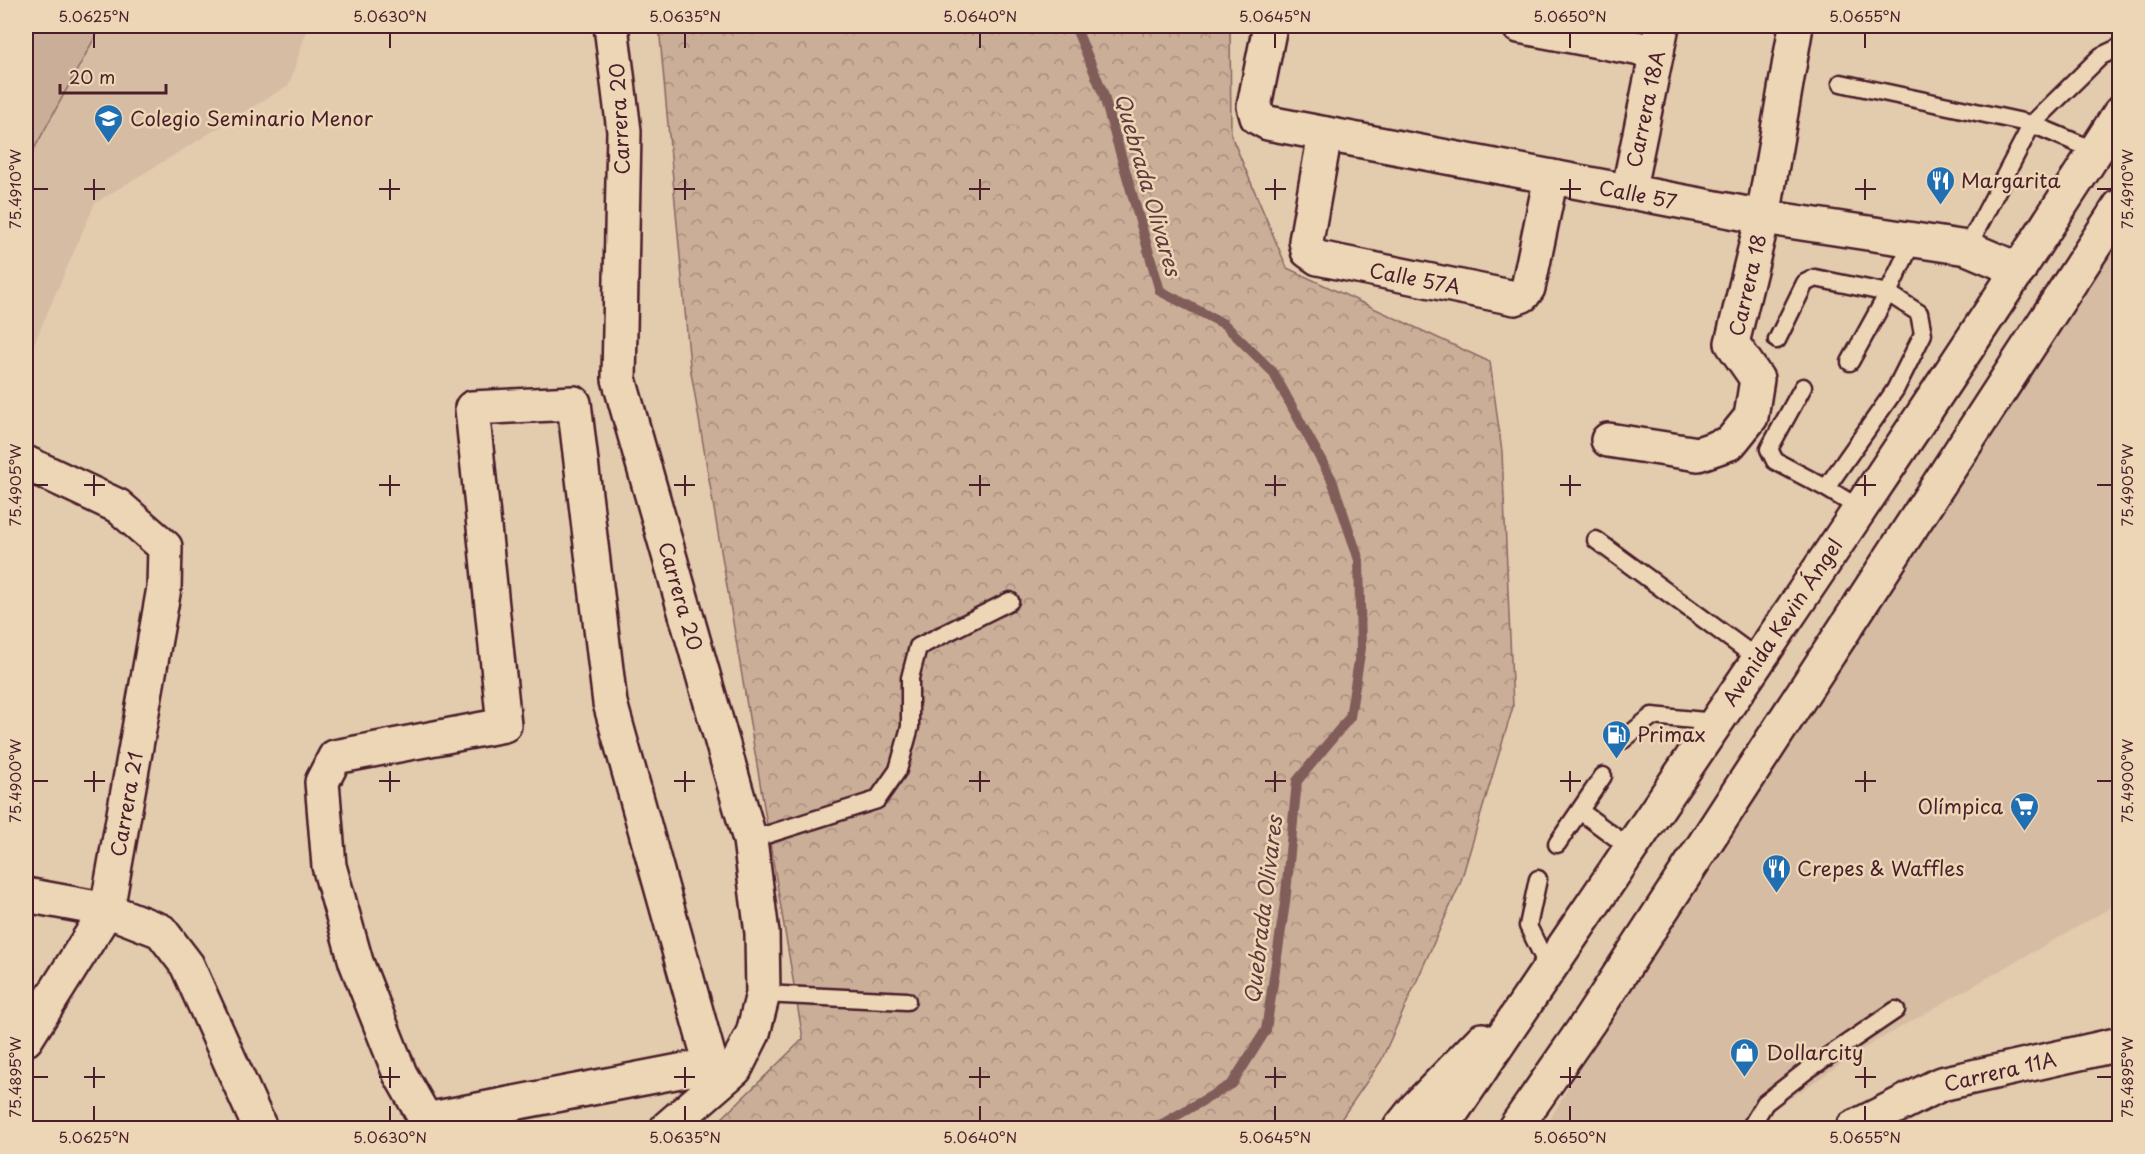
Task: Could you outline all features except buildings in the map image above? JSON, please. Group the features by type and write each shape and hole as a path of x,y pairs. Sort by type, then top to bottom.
{"street":[{"name":"Carrera 20","path":"611,26 624,131 619,379 750,840 762,933 763,994 753,1033 735,1069 667,1128"},
{"name":"Calle 57","path":"1270,26 1254,106 1257,117 1268,123 1628,193 1763,217 1967,248 2019,270"},
{"path":"1519,26 1660,39"},
{"name":"Carrera 18","path":"1608,440 1698,454 1730,442 1751,417 1757,379 1732,342 1763,217 1796,26"},
{"name":"Carrera 18A","path":"1628,193 1660,39"},
{"name":"Avenida Kevin Ángel","path":"1441,1128 2019,270 2120,113"},
{"name":"Calle 57A","path":"1325,134 1306,241 1308,251 1317,258 1515,298 1523,295 1528,288 1551,177"},
{"path":"1515,1128 1590,1020 2120,206"},
{"path":"574,403 610,703 711,1065 426,1124 400,1074 356,962 329,866 322,782 335,757 504,725 472,408 574,403"},
{"name":"Carrera 21","path":"26,463 118,507 165,547 164,588 107,910 26,1039"},
{"path":"26,895 107,910 160,932 187,965 260,1128"},
{"path":"1408,1118 1546,974"},
{"path":"1533,1128 1590,1020"},
{"name":"Carrera 11A","path":"1853,1128 1941,1084 2120,1044"}],"lane":[{"path":"1967,248 2032,123 2101,56 2120,47"},
{"path":"1840,83 2032,123 2096,151"},
{"path":"1850,362 1888,293 1913,240"},
{"path":"1777,340 1805,283 1815,278 1888,293 1919,313 1923,334 1895,390 1826,488"},
{"path":"1803,387 1769,449 1775,461 1859,508"},
{"path":"1596,540 1758,659"},
{"path":"750,840 877,800 898,770 910,727 910,678 918,647 1010,601"},
{"path":"1623,740 1652,716 1715,722"},
{"path":"1557,844 1603,776"},
{"path":"1580,811 1630,848"},
{"path":"1538,879 1528,926 1546,974"},
{"path":"763,994 907,1001"},
{"path":"1750,1128 1765,1103 1806,1071 1896,1010"}],"shaded area":[{"name":"Colegio Seminario Menor","path":"26,26 308,26 289,85 95,203 26,362"},
{"path":"2119,220 2119,903 1864,1048 1766,1115 1759,1128 1545,1128 1655,937"}],"green space":[{"path":"26,26 101,26 26,164"},
{"path":"659,26 1230,26 1231,135 1287,268 1490,362 1502,452 1513,707 1460,884 1381,1061 1335,1128 712,1128 803,1039 690,366"}],"waterway":[{"name":"Quebrada Olivares","path":"1075,26 1103,93 1160,291 1224,324 1273,372 1332,480 1359,560 1361,648 1350,717 1297,781 1285,903 1266,1030 1232,1084 1162,1124 1145,1128"}],"place":[{"name":"Colegio Seminario Menor","path":"109,144"},
{"name":"Margarita","path":"1940,206"},
{"name":"Primax","path":"1616,760"},
{"name":"Olímpica","path":"2024,832"},
{"name":"Crepes & Waffles","path":"1776,894"},
{"name":"Dollarcity","path":"1745,1078"}]}
